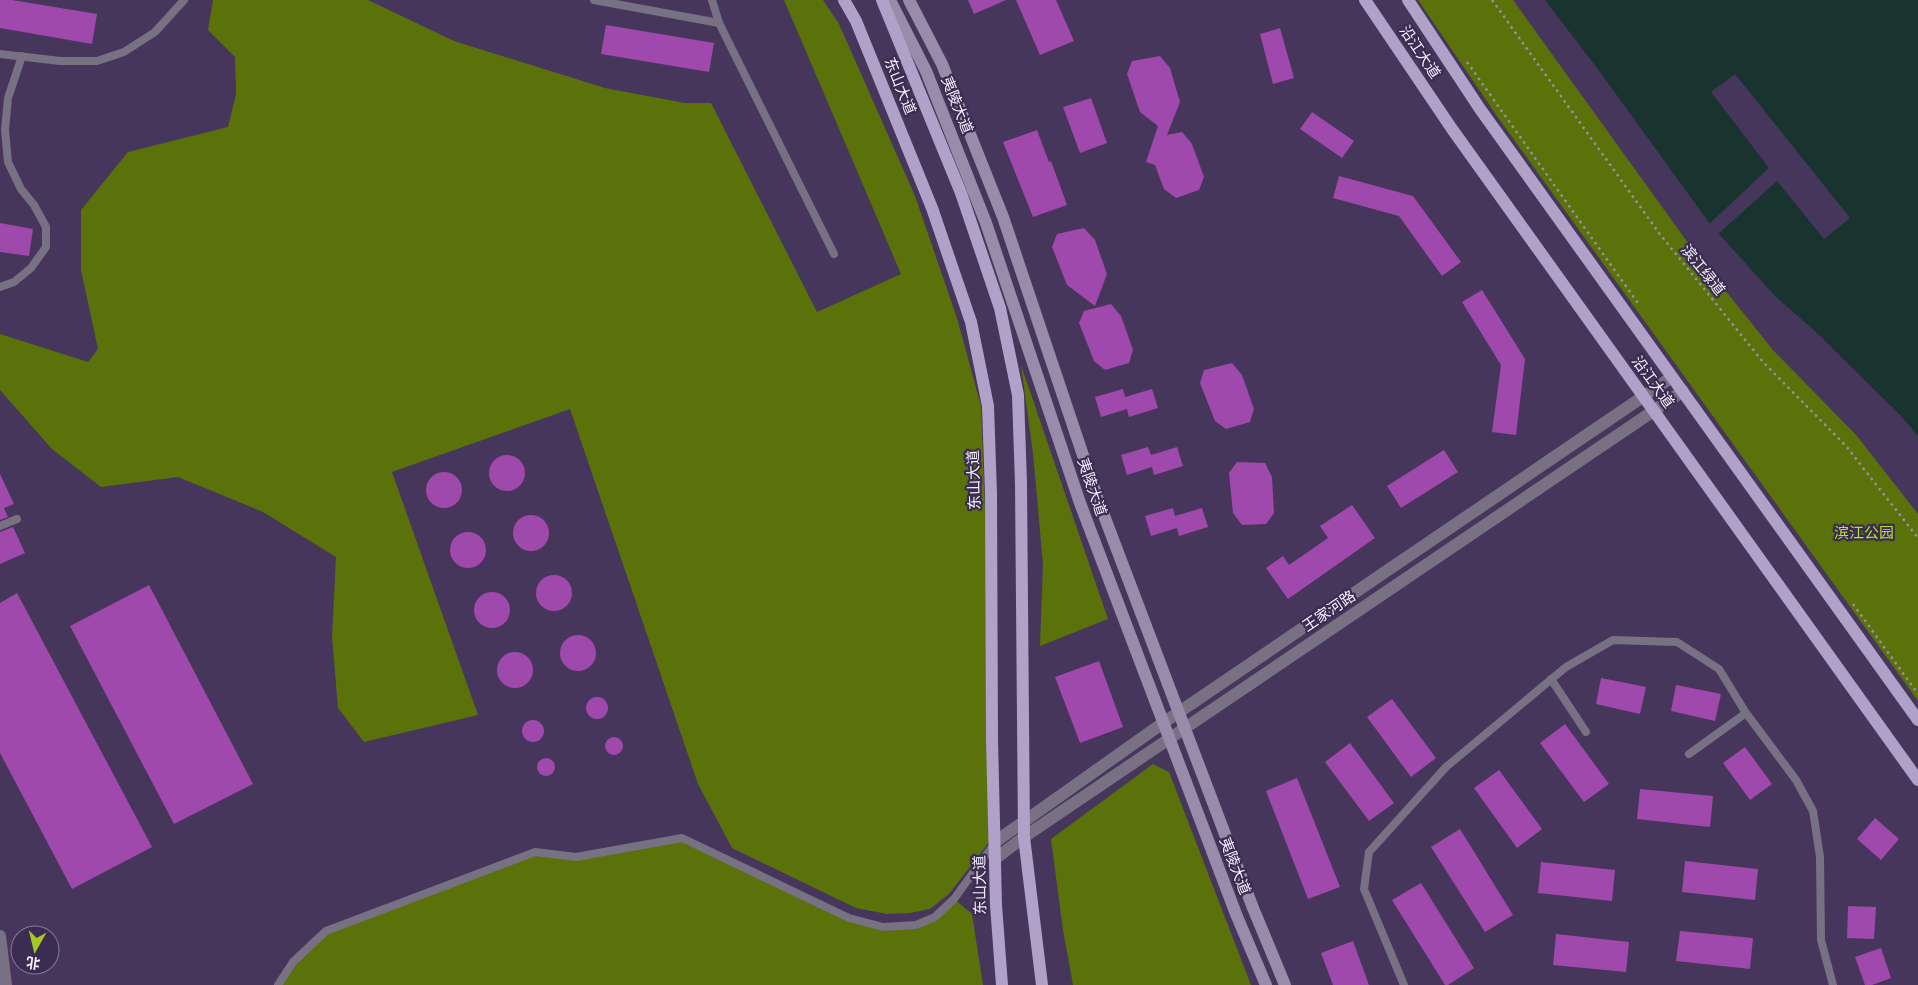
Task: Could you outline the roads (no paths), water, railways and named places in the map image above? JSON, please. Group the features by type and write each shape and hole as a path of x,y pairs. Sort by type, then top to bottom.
{"main road":[{"name":"东山大道","path":"844,0 856,21 932,208 971,322 988,406 991,494 992,731 996,905 1002,985"},
{"name":"东山大道","path":"882,0 961,193 1000,308 1018,395 1022,484 1024,837 1042,985"},
{"name":"夷陵大道","path":"890,0 926,71 986,223 1080,503 1236,914 1266,985"},
{"name":"夷陵大道","path":"910,0 942,64 1003,217 1097,497 1249,899 1285,985"},
{"name":"沿江大道","path":"1365,0 1452,129 1918,780"},
{"name":"沿江大道","path":"1408,0 1480,109 1918,720"}],"street":[{"name":"王家河路","path":"995,842 1164,723 1644,398 1672,377"},
{"name":"王家河路","path":"995,859 1024,837 1682,391"},
{"path":"0,936 6,985"}],"lane":[{"path":"0,54 60,61 97,61 124,52 155,32 184,0"},
{"path":"594,0 719,23"},
{"path":"712,0 719,23 834,254"},
{"path":"0,287 14,282 31,268 46,247 46,227 34,205 20,189 8,162 5,130 8,98 22,56"},
{"path":"0,526 17,519"},
{"path":"1404,985 1364,890 1369,852 1446,767 1566,667 1613,640 1677,642 1719,669 1746,713 1796,780 1813,812 1820,858 1821,940 1833,985"},
{"path":"1551,679 1586,732"},
{"path":"1689,754 1746,713"},
{"path":"278,985 293,962 326,931 534,852 576,857 682,838 849,918 883,927 916,925 935,917 954,899 995,842"}],"park label":[{"name":"滨江公园","path":"1864,533"}]}
